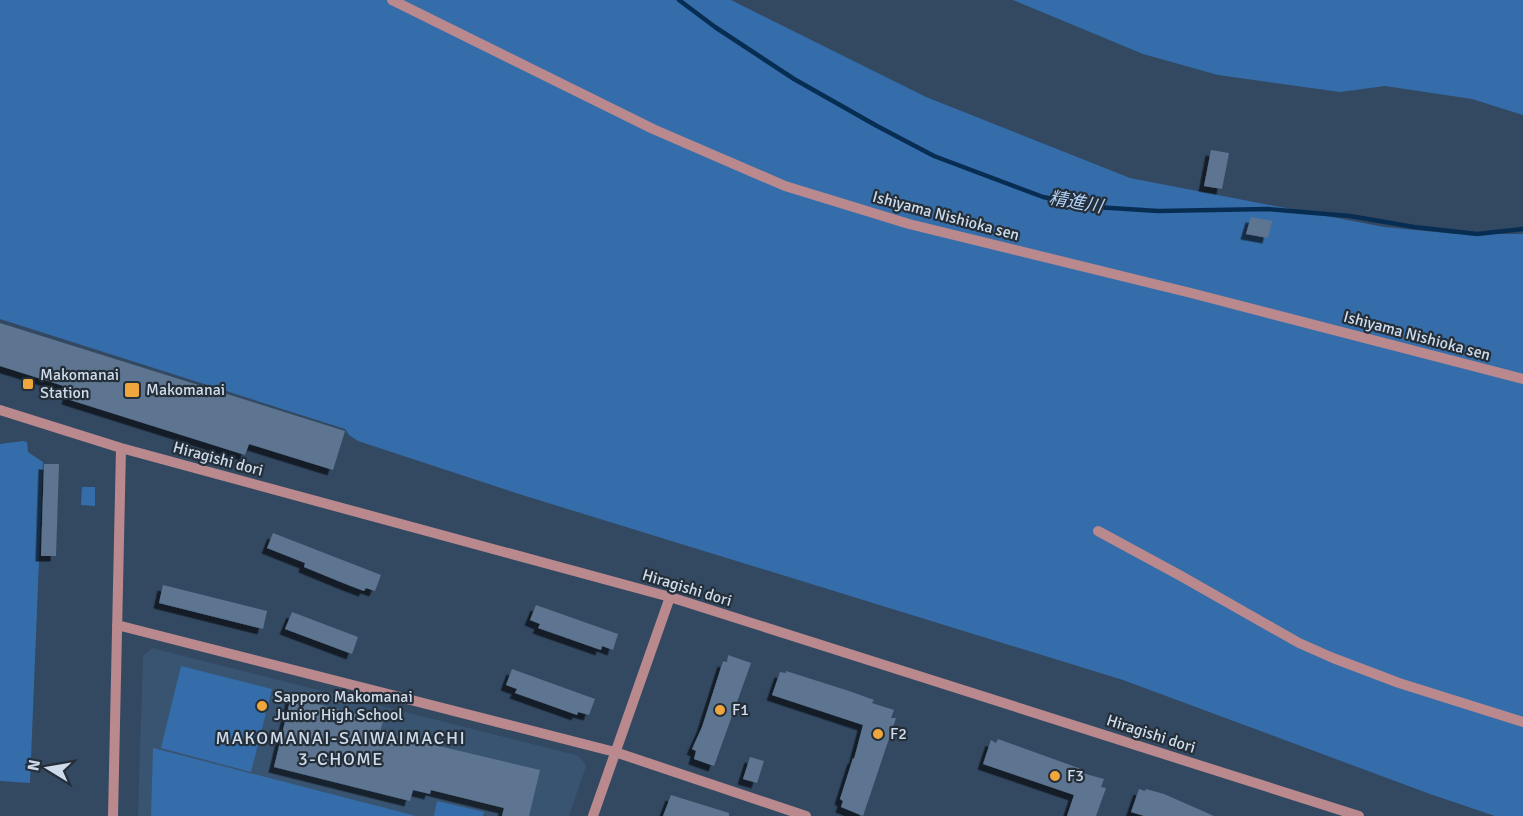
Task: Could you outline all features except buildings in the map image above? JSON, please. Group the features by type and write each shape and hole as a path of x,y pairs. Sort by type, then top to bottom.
{"street":[{"name":"Ishiyama Nishioka sen","path":"392,0 653,129 785,186 909,224 1191,293 1523,379"},
{"name":"Hiragishi dori","path":"0,410 121,448 670,597 1359,816"},
{"path":"113,816 121,448"},
{"path":"1098,531 1299,643 1399,683 1523,722"},
{"path":"593,816 670,597"},
{"path":"117,625 615,752 806,816"}],"shaded area":[{"path":"0,0 731,0 926,97 1130,178 1384,227 1457,234 1523,234 1523,816 1495,816 1123,680 519,494 358,441 345,429 0,319"},
{"path":"1013,0 1523,0 1523,115 1472,99 1385,86 1340,92 1218,75 1143,54"},
{"path":"27,442 28,452 43,462 30,783 0,781 0,444"},
{"path":"82,487 95,487 95,506 81,505"},
{"name":"Sapporo Makomanai Junior High School","path":"152,648 579,756 586,766 569,816 138,816 143,656"},
{"path":"181,666 272,689 251,772 161,748"},
{"path":"153,748 416,816 151,816"},
{"path":"437,801 484,812 483,816 434,816"}],"waterway":[{"name":"精進川","path":"679,0 715,27 794,79 877,126 934,156 1043,197 1095,207 1158,211 1268,209 1350,216 1414,227 1477,234 1523,229"}],"place":[{"name":"Makomanai Station","path":"28,384"},
{"name":"Makomanai","path":"132,390"},
{"name":"Sapporo Makomanai Junior High School","path":"262,706"},
{"name":"F1","path":"720,710"},
{"name":"F2","path":"878,734"},
{"name":"F3","path":"1055,776"}],"district":[{"name":"MAKOMANAI-SAIWAIMACHI 3-CHOME","path":"341,748"}]}
